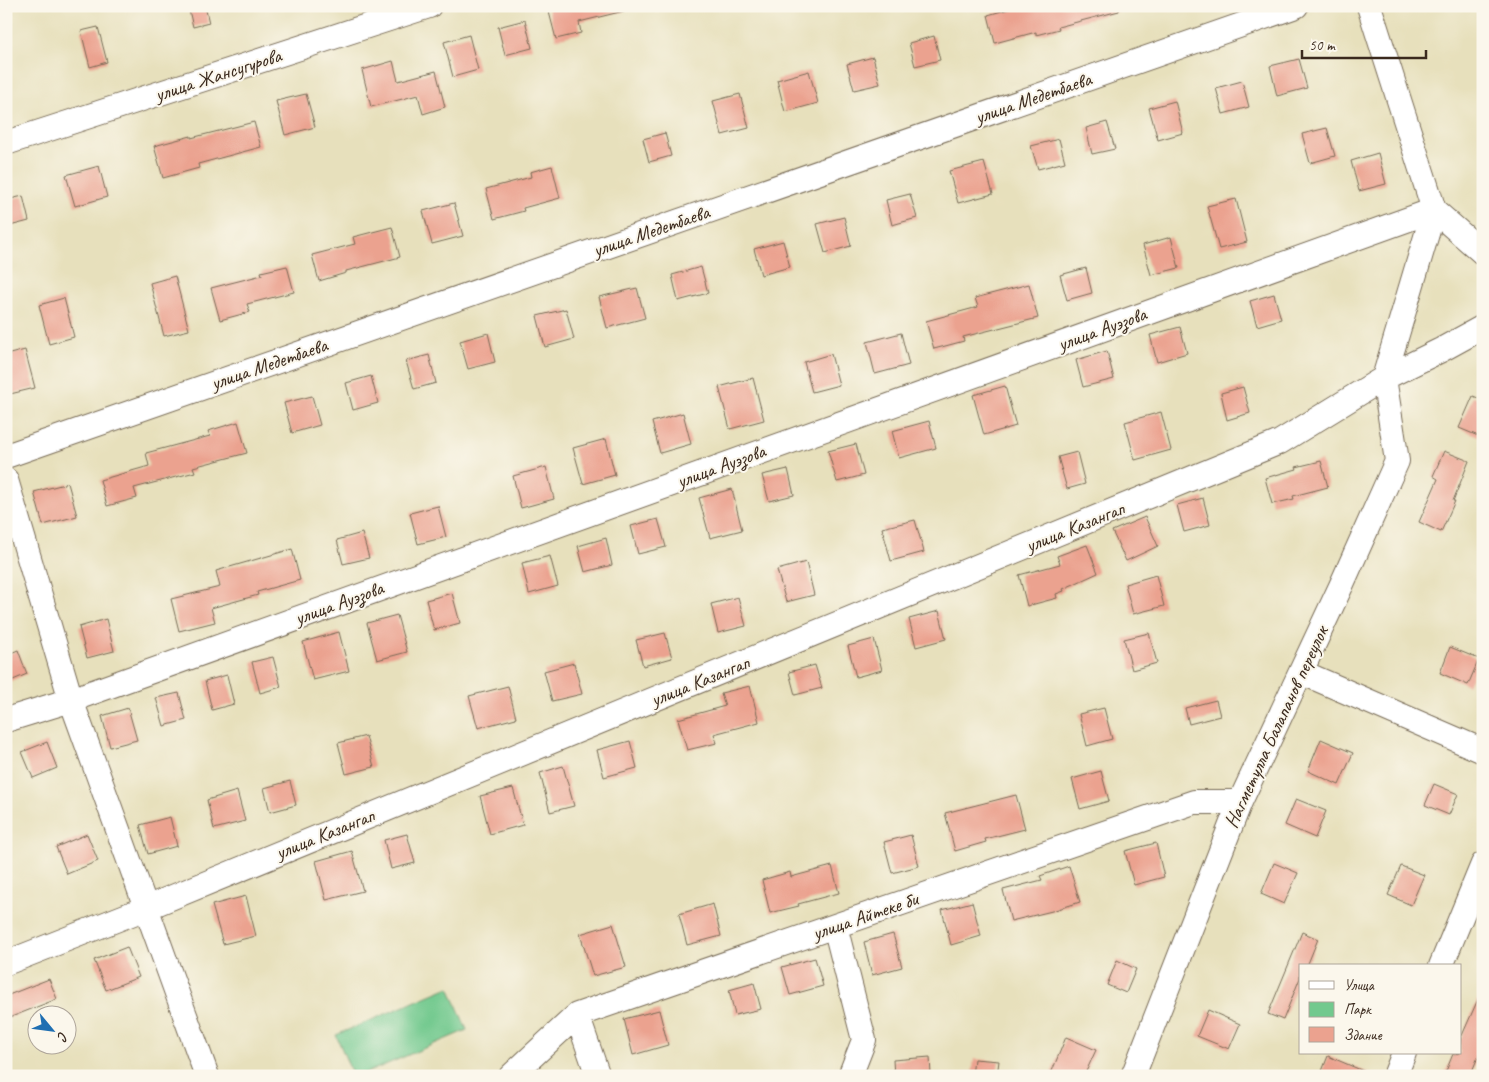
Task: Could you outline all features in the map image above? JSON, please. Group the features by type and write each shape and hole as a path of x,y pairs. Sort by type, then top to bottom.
{"street":[{"name":"улица Жансугурова","path":"6,143 429,6"},
{"name":"улица Медетбаева","path":"6,456 1296,6"},
{"path":"1369,6 1434,210 1483,253"},
{"path":"1384,378 1434,210"},
{"name":"улица Ауэзова","path":"6,720 71,700 1434,210"},
{"name":"улица Казангап","path":"6,963 146,908 1280,442 1384,378 1483,327"},
{"name":"Нагметулла Балапанов переулок","path":"1133,1076 1240,802 1341,586 1397,460 1384,378"},
{"path":"6,480 71,700 208,1076"},
{"path":"1301,672 1483,751"},
{"name":"улица Айтеке би","path":"511,1076 577,1015 1194,802 1240,802"},
{"path":"1442,964 1483,864"},
{"path":"835,926 864,1040 850,1076"},
{"path":"577,1015 598,1076"},
{"path":"1395,1076 1404,1054"}],"green space":[{"path":"449,987 467,1030 359,1076 353,1076 336,1035"}],"building":[{"path":"188,6 205,6 209,23 193,27"},
{"path":"556,6 623,6 624,11 579,22 581,33 556,39 548,8"},
{"path":"1019,6 1119,6 1119,11 1058,27 1059,29 1036,35 1036,32 995,43 988,15"},
{"path":"525,20 532,48 505,55 498,27"},
{"path":"98,27 107,62 90,67 81,31"},
{"path":"469,35 478,70 453,77 444,42"},
{"path":"934,36 940,60 915,66 909,43"},
{"path":"873,57 880,84 854,90 847,64"},
{"path":"1299,59 1307,88 1277,96 1270,66"},
{"path":"393,61 398,81 436,71 445,107 423,114 418,95 371,107 362,70"},
{"path":"809,71 818,103 785,112 777,80"},
{"path":"1242,81 1249,107 1223,114 1216,88"},
{"path":"306,94 315,127 285,135 276,101"},
{"path":"740,94 749,128 722,135 713,101"},
{"path":"1175,101 1183,133 1158,140 1149,108"},
{"path":"254,122 261,147 198,164 199,168 163,178 154,146"},
{"path":"1107,122 1115,149 1092,154 1086,128"},
{"path":"1327,128 1335,156 1310,163 1302,134"},
{"path":"665,133 671,156 649,162 643,139"},
{"path":"1059,139 1065,162 1038,169 1031,146"},
{"path":"1378,153 1386,184 1359,191 1351,161"},
{"path":"984,162 993,194 958,203 949,171"},
{"path":"99,166 107,197 75,206 66,175"},
{"path":"552,166 560,198 523,208 524,211 494,219 486,189 531,177 530,172"},
{"path":"910,194 917,218 892,225 886,200"},
{"path":"23,196 29,221 6,227 6,200"},
{"path":"1236,199 1247,242 1219,249 1207,206"},
{"path":"454,203 463,236 432,244 423,211"},
{"path":"844,217 851,246 825,253 817,224"},
{"path":"392,227 400,257 346,271 346,273 319,281 312,255 355,244 353,237"},
{"path":"1171,237 1179,268 1151,275 1143,245"},
{"path":"783,241 790,267 761,275 754,249"},
{"path":"287,266 294,292 247,304 250,312 220,320 211,288 262,275 261,272"},
{"path":"701,267 708,293 678,301 672,275"},
{"path":"1086,268 1092,293 1067,300 1060,275"},
{"path":"175,276 189,330 164,336 150,283"},
{"path":"1029,284 1038,318 963,337 964,341 934,349 926,321 978,307 975,298"},
{"path":"637,288 645,318 607,328 599,297"},
{"path":"1274,294 1281,319 1257,326 1250,301"},
{"path":"64,298 74,337 49,344 39,305"},
{"path":"566,309 574,339 545,347 537,316"},
{"path":"1180,327 1187,353 1157,362 1150,335"},
{"path":"488,333 495,362 468,369 460,341"},
{"path":"901,333 909,365 875,374 867,342"},
{"path":"25,350 35,388 6,395 6,355"},
{"path":"1107,351 1114,379 1083,387 1076,360"},
{"path":"831,354 839,385 812,392 804,362"},
{"path":"429,355 436,383 414,389 406,361"},
{"path":"371,376 378,403 353,410 346,383"},
{"path":"753,378 764,420 730,429 719,387"},
{"path":"1005,386 1016,426 984,435 973,395"},
{"path":"1243,387 1250,413 1227,420 1221,393"},
{"path":"312,396 320,425 292,433 284,403"},
{"path":"1473,396 1483,400 1483,438 1459,428"},
{"path":"1161,412 1171,450 1135,460 1125,422"},
{"path":"683,413 691,444 660,453 652,422"},
{"path":"929,421 936,448 899,458 892,431"},
{"path":"238,422 247,453 193,467 195,472 134,488 137,498 107,506 100,480 149,466 146,453 210,436 208,431"},
{"path":"606,439 615,475 583,484 573,448"},
{"path":"856,444 864,475 837,482 828,451"},
{"path":"1444,451 1469,461 1453,501 1455,501 1441,532 1419,522 1438,479 1433,476"},
{"path":"1077,452 1085,484 1067,489 1058,457"},
{"path":"1321,461 1328,487 1293,496 1294,499 1272,504 1265,478 1297,469 1296,467"},
{"path":"546,467 554,499 521,508 513,476"},
{"path":"788,469 794,495 769,501 762,475"},
{"path":"68,483 77,516 43,525 34,492"},
{"path":"732,489 742,530 710,538 699,498"},
{"path":"1203,498 1210,525 1184,532 1177,505"},
{"path":"438,506 446,537 418,544 410,513"},
{"path":"1145,517 1158,546 1126,561 1112,531"},
{"path":"658,519 666,547 638,554 631,526"},
{"path":"915,520 924,552 891,561 882,528"},
{"path":"362,533 369,558 343,564 337,540"},
{"path":"606,538 612,565 585,572 578,546"},
{"path":"1087,545 1098,573 1063,589 1064,591 1056,594 1057,598 1027,606 1019,575 1060,564 1057,556"},
{"path":"292,549 300,580 257,592 258,595 211,608 215,622 179,631 171,599 220,587 216,571"},
{"path":"550,556 558,586 529,594 522,563"},
{"path":"806,562 814,595 786,602 777,570"},
{"path":"1156,575 1164,606 1133,614 1125,584"},
{"path":"452,593 460,623 434,630 426,600"},
{"path":"738,597 746,626 718,633 711,604"},
{"path":"939,611 946,639 916,647 909,619"},
{"path":"397,615 407,652 377,660 367,623"},
{"path":"106,619 114,651 87,658 79,627"},
{"path":"339,632 349,671 313,680 303,642"},
{"path":"665,633 672,658 643,666 636,640"},
{"path":"1149,633 1157,663 1132,670 1124,639"},
{"path":"874,639 882,670 856,677 848,646"},
{"path":"1450,647 1479,659 1468,685 1440,673"},
{"path":"18,650 27,674 6,683 6,655"},
{"path":"273,657 281,687 260,693 252,662"},
{"path":"574,663 582,694 552,701 544,671"},
{"path":"815,665 822,688 795,695 789,672"},
{"path":"227,675 234,704 212,710 205,681"},
{"path":"508,686 516,718 478,728 469,696"},
{"path":"750,686 759,722 714,734 717,743 687,750 678,719 725,706 721,693"},
{"path":"179,693 186,720 164,726 156,698"},
{"path":"1216,700 1220,716 1189,724 1185,708"},
{"path":"128,708 137,740 110,747 102,716"},
{"path":"1104,708 1112,739 1087,746 1079,714"},
{"path":"366,736 374,767 346,774 338,743"},
{"path":"1321,739 1353,753 1339,785 1308,771"},
{"path":"630,741 637,768 604,777 597,750"},
{"path":"47,742 57,768 33,778 22,752"},
{"path":"563,766 574,806 550,812 540,773"},
{"path":"1101,771 1109,801 1080,809 1072,779"},
{"path":"290,781 296,805 270,812 264,788"},
{"path":"1434,784 1458,794 1449,815 1425,805"},
{"path":"513,788 523,825 490,834 480,796"},
{"path":"237,791 245,821 214,829 207,800"},
{"path":"1016,795 1025,829 985,839 986,842 955,851 945,813"},
{"path":"1296,799 1326,811 1315,838 1285,825"},
{"path":"170,817 177,846 148,854 140,825"},
{"path":"87,834 98,861 67,874 56,847"},
{"path":"407,834 415,863 391,869 384,840"},
{"path":"911,835 919,866 892,873 884,842"},
{"path":"1156,843 1164,877 1134,885 1125,851"},
{"path":"352,851 363,891 326,900 316,861"},
{"path":"1274,863 1298,873 1284,904 1261,894"},
{"path":"832,866 839,893 770,913 762,880 790,872 791,877"},
{"path":"1069,866 1080,902 1011,921 1003,890 1042,880 1040,876"},
{"path":"1401,866 1424,875 1411,905 1388,895"},
{"path":"246,896 256,936 223,944 212,905"},
{"path":"972,902 981,936 951,945 942,910"},
{"path":"713,904 721,936 687,945 679,914"},
{"path":"613,924 626,967 593,976 580,934"},
{"path":"1302,932 1318,939 1308,964 1299,964 1299,980 1283,1020 1268,1014"},
{"path":"893,934 902,967 872,975 864,942"},
{"path":"127,947 139,977 106,990 94,960"},
{"path":"815,958 823,986 790,995 782,967"},
{"path":"1117,960 1136,969 1126,993 1107,985"},
{"path":"49,979 57,999 44,1004 28,1004 28,1010 6,1019 6,996"},
{"path":"754,983 761,1009 735,1015 729,990"},
{"path":"1483,988 1483,1045 1470,1076 1444,1076 1453,1054 1462,1054 1462,1035"},
{"path":"659,1010 668,1045 633,1055 624,1019"},
{"path":"1208,1010 1240,1024 1229,1049 1197,1036"},
{"path":"1066,1037 1096,1050 1084,1076 1050,1076"},
{"path":"1328,1056 1375,1076 1320,1076"},
{"path":"930,1057 931,1076 894,1076 893,1060"},
{"path":"974,1059 999,1061 997,1076 972,1076"}]}
